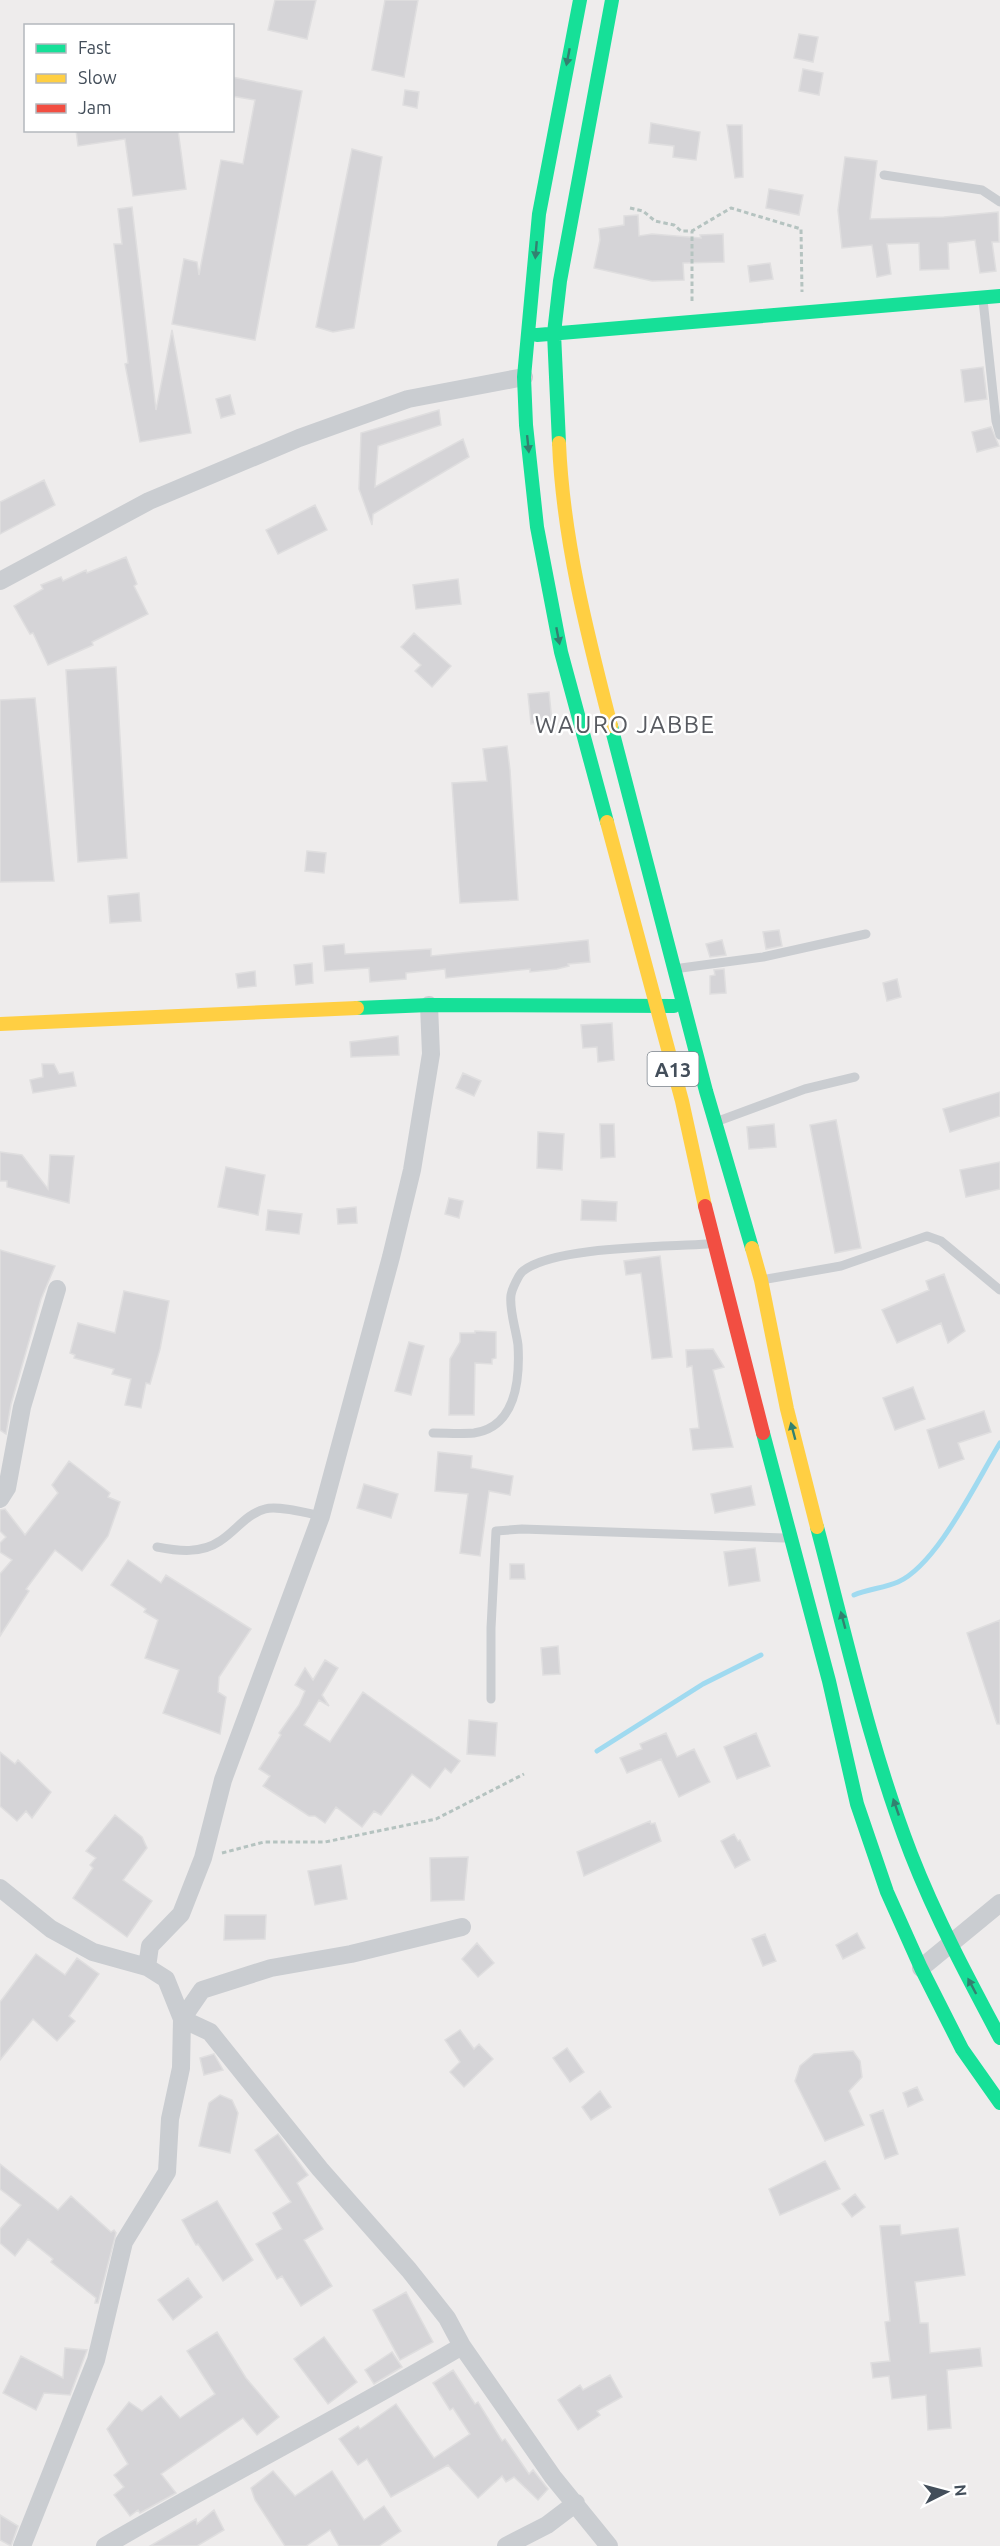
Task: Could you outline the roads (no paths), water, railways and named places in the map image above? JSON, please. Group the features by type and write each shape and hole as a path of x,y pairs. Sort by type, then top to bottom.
{"main road":[{"name":"A13","path":"580,0 539,214 524,377 526,425 537,527 561,652 682,1101 713,1244 828,1681 857,1804 887,1892 921,1968 962,2049 1000,2103"},
{"name":"A13","path":"612,0 560,281 554,333 561,490 589,642 684,1006 761,1280 787,1409 873,1741 911,1854 950,1944 1000,2038"},
{"path":"529,336 1000,296"},
{"path":"0,1024 429,1005 684,1006"}],"street":[{"path":"0,581 149,501 299,438 408,399 524,377"},
{"path":"147,1967 150,1946 181,1914 203,1858 223,1780 321,1516 391,1257 412,1170 431,1054 429,1005"},
{"path":"0,1499 7,1488 22,1407 57,1289"},
{"path":"0,1888 51,1929 93,1952 147,1967 166,1979 182,2019 181,2068 170,2119 167,2172 124,2242 96,2360 21,2546"},
{"path":"921,1968 1000,1903"},
{"path":"182,2019 202,1990 271,1968 351,1954 462,1927"},
{"path":"182,2019 210,2032 320,2169 415,2278 447,2318 462,2346 553,2477 609,2546"},
{"path":"105,2546 363,2404 462,2346"},
{"path":"506,2546 547,2525 576,2503"}],"lane":[{"path":"884,175 982,190 1000,202"},
{"path":"983,298 996,421 1000,435"},
{"path":"675,969 763,957 866,934"},
{"path":"716,1122 805,1089 855,1077"},
{"path":"761,1280 841,1266 927,1236 941,1241 1000,1290"},
{"path":"433,1432 475,1433 498,1424 511,1409 516,1386 518,1347 511,1295 522,1272 540,1262 590,1251 713,1244"},
{"path":"157,1547 183,1552 200,1550 220,1542 255,1512 268,1508 321,1516"},
{"path":"491,1699 491,1628 496,1531 522,1529 789,1538"}],"waterway":[{"path":"854,1595 898,1582 928,1558 955,1520 1000,1443"},
{"path":"597,1751 703,1684 761,1655"}],"district":[{"name":"WAURO JABBE","path":"625,724"}]}
